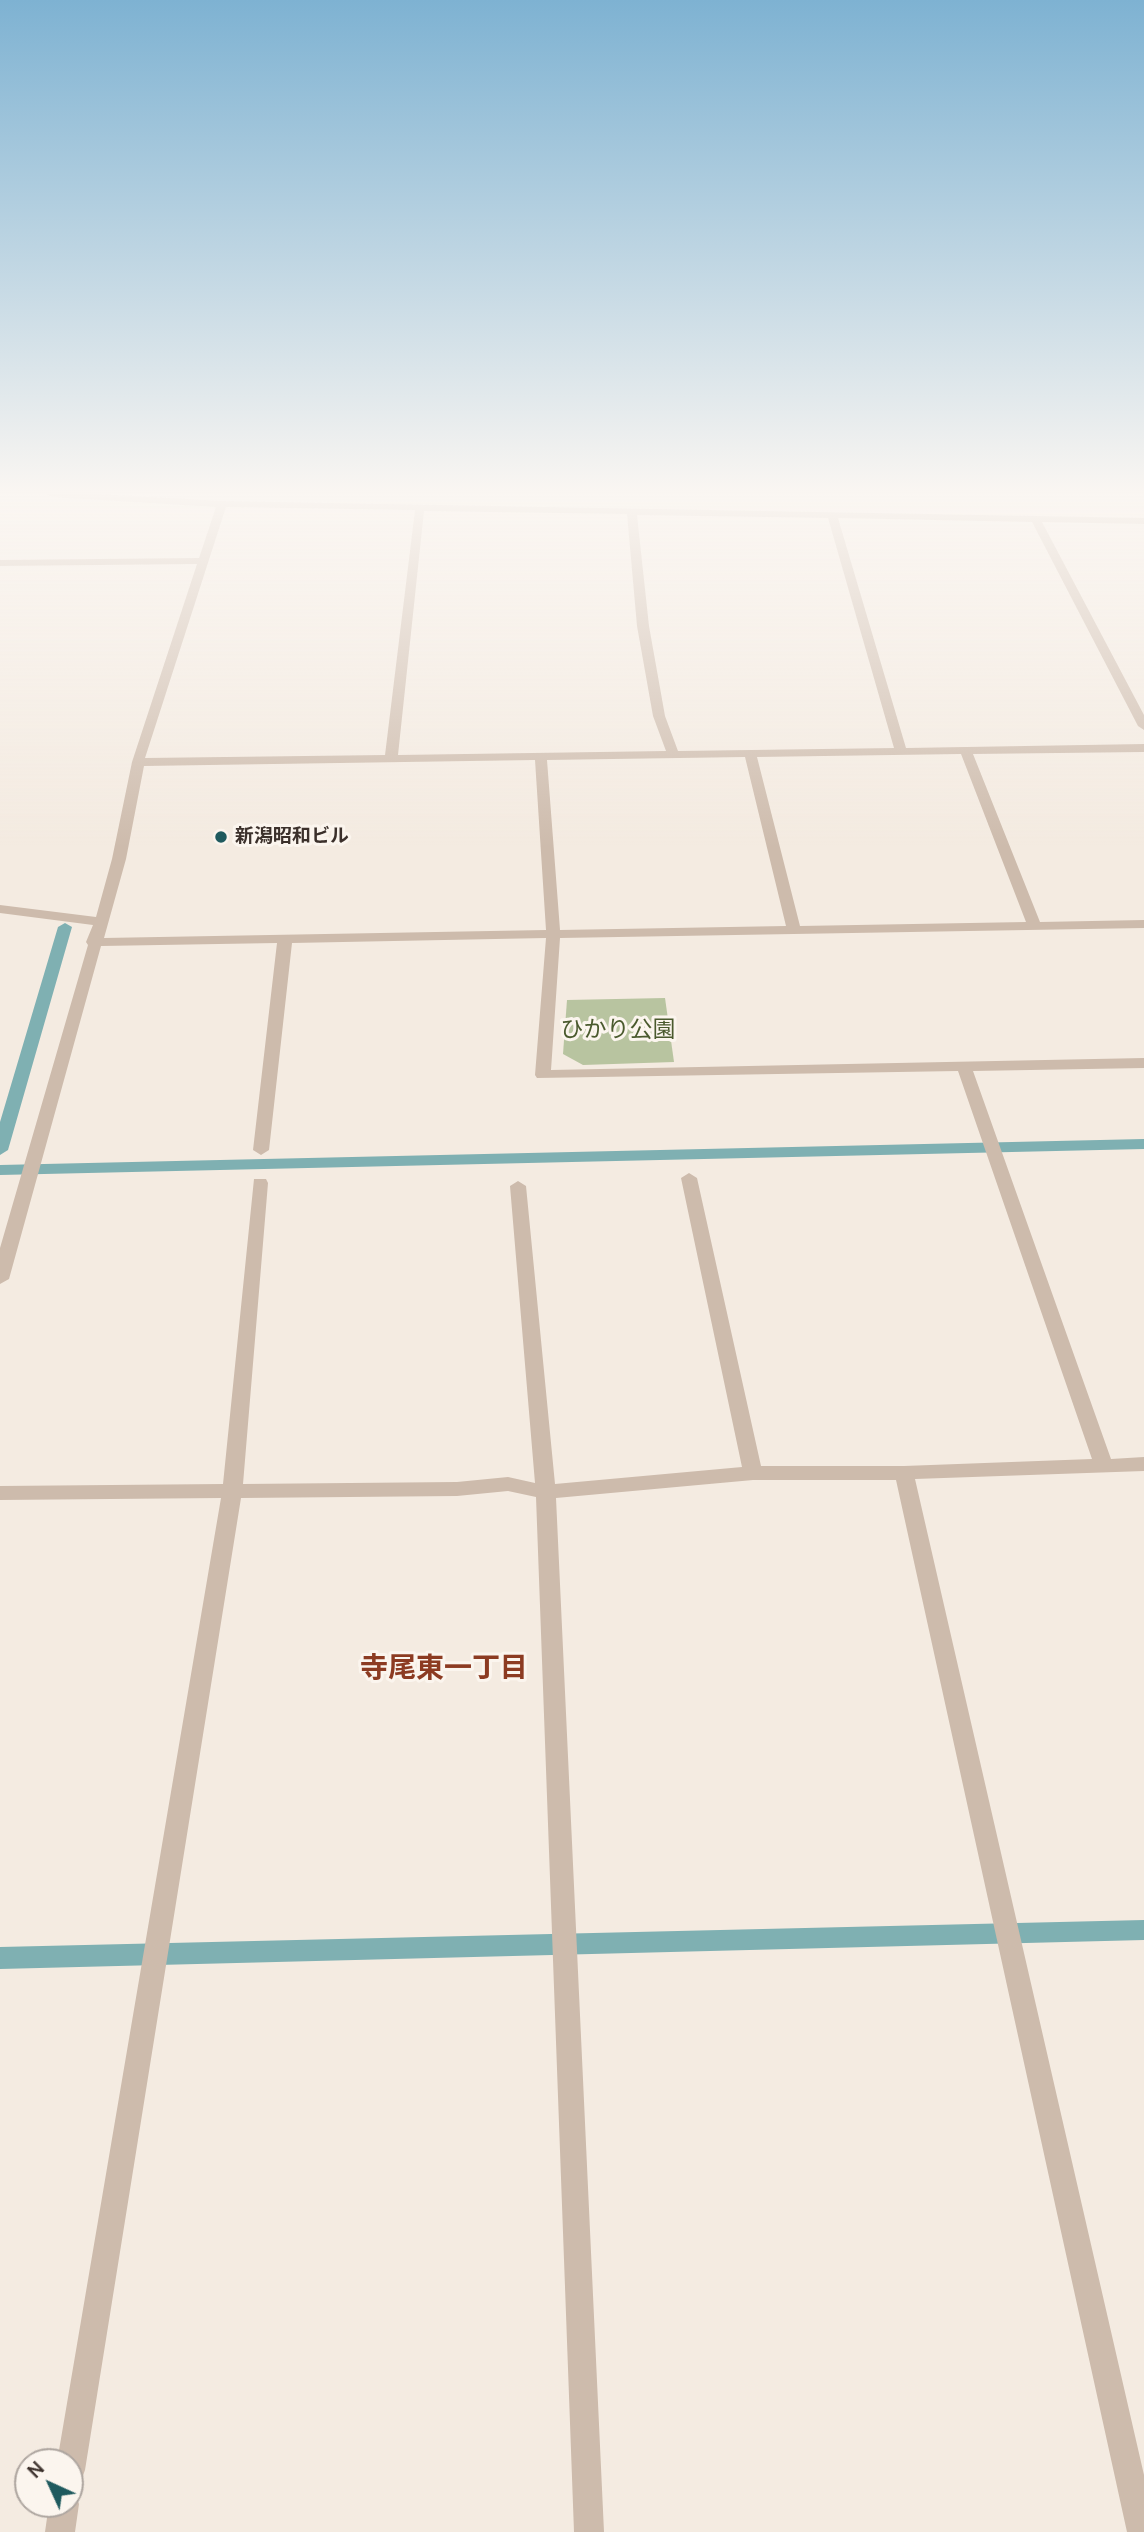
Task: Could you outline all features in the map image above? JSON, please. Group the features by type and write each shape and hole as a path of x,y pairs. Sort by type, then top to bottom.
{"street":[{"path":"0,1279 93,942 119,859 138,762 186,612"},
{"path":"391,758 408,612"},
{"path":"642,612 659,716 673,754"},
{"path":"860,612 901,751"},
{"path":"1084,612 1144,726"},
{"path":"138,762 1144,748"},
{"path":"965,750 1035,926"},
{"path":"750,753 794,930"},
{"path":"541,756 553,934 543,1075 1144,1063"},
{"path":"0,909 101,922"},
{"path":"93,942 1144,924"},
{"path":"261,1150 285,938"},
{"path":"964,1067 1102,1464"},
{"path":"688,1178 753,1473"},
{"path":"74,2448 233,1488 260,1183"},
{"path":"518,1186 545,1492 589,2532"},
{"path":"0,1493 233,1488 457,1489 508,1484 545,1492 753,1473 904,1473 1144,1464"},
{"path":"904,1473 1142,2532"}],"green space":[{"name":"ひかり公園","path":"665,998 674,1062 583,1065 563,1054 567,1000"}],"waterway":[{"path":"0,1150 65,927"},
{"path":"0,1170 1144,1144"},
{"path":"0,1958 1144,1930"}],"place":[{"name":"新潟昭和ビル","path":"221,837"}],"district":[{"name":"寺尾東一丁目","path":"444,1669"}]}
